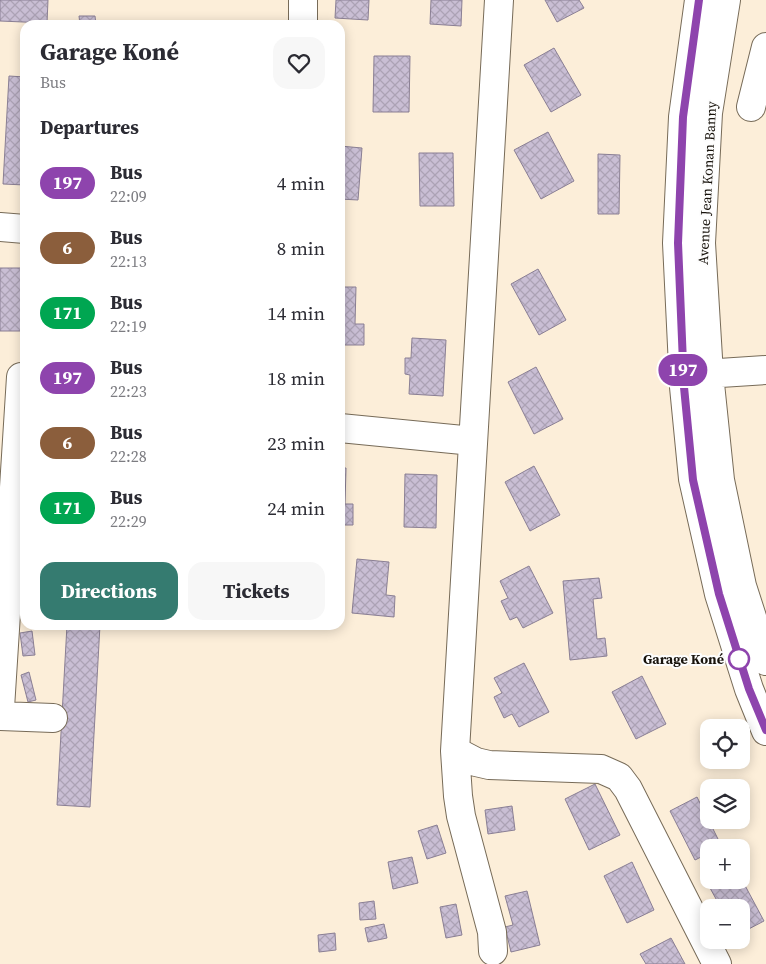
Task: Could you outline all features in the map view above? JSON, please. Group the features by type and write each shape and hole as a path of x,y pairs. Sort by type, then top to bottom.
{"street":[{"path":"303,20 304,0"},
{"path":"493,951 492,932 461,816 455,750 499,0"},
{"name":"Avenue Jean Konan Banny","path":"699,0 683,117 678,233 696,375 742,586 766,661"},
{"name":"Avenue Jean Konan Banny","path":"726,0 708,113 701,243 693,480 719,594 757,687 766,730"},
{"path":"708,113 759,106 766,48"},
{"path":"0,227 20,229"},
{"path":"696,375 766,370"},
{"path":"0,708 4,575 15,376"},
{"path":"345,429 473,442"},
{"path":"0,716 53,718"},
{"path":"455,750 476,762 489,765 601,769 618,777 628,789 717,964"}],"building":[{"path":"0,0 48,0 47,20 0,21"},
{"path":"336,0 369,0 368,20 335,18"},
{"path":"431,0 462,0 461,26 430,24"},
{"path":"545,0 579,0 584,8 557,22"},
{"path":"79,16 95,16 95,20 79,20"},
{"path":"554,48 581,95 551,112 524,65"},
{"path":"374,56 410,56 409,112 373,112"},
{"path":"9,76 20,77 20,185 3,184"},
{"path":"548,132 574,181 541,199 514,150"},
{"path":"345,146 362,148 358,200 345,199"},
{"path":"419,153 453,153 454,206 420,206"},
{"path":"598,154 620,155 619,214 598,214"},
{"path":"0,268 20,268 20,331 0,331"},
{"path":"538,269 566,320 539,335 511,284"},
{"path":"345,287 356,287 355,324 364,324 364,345 345,345"},
{"path":"412,338 446,340 443,396 409,394 410,375 405,374 405,358 411,358"},
{"path":"536,367 563,419 534,434 508,382"},
{"path":"534,466 560,515 530,531 505,482"},
{"path":"345,468 346,468 345,504"},
{"path":"405,474 437,475 436,528 404,527"},
{"path":"345,504 353,504 353,525 345,525"},
{"path":"357,559 389,562 386,595 395,596 394,617 352,613"},
{"path":"529,566 553,613 523,628 517,617 510,620 501,601 508,598 500,581"},
{"path":"599,578 602,598 593,599 597,639 605,638 607,656 570,660 563,581"},
{"path":"67,630 100,630 90,807 57,805"},
{"path":"32,631 35,655 23,656 20,633"},
{"path":"524,663 549,712 519,727 512,714 504,718 494,697 502,693 494,678"},
{"path":"29,672 36,700 28,702 21,675"},
{"path":"642,676 666,724 636,739 612,692"},
{"path":"595,784 620,835 589,850 565,799"},
{"path":"697,797 700,803 700,829 713,829 718,839 700,839 700,858 695,860 670,811"},
{"path":"512,806 515,830 488,834 485,810"},
{"path":"437,825 446,853 427,859 418,831"},
{"path":"412,857 418,883 393,889 388,862"},
{"path":"632,862 654,910 627,923 604,876"},
{"path":"711,889 747,889 764,921 750,928 750,899 716,899"},
{"path":"527,891 540,945 511,952 505,927 513,925 505,896"},
{"path":"374,901 376,919 360,920 359,903"},
{"path":"456,904 462,935 446,938 440,907"},
{"path":"384,924 387,938 368,942 365,928"},
{"path":"335,933 336,950 319,952 318,935"},
{"path":"671,938 685,964 646,964 640,954"}],"bus line":[{"name":"197","path":"699,0 683,117 678,243 684,387 693,480 719,594 749,689 766,730"}],"place":[{"name":"Garage Koné","path":"739,659"}]}
